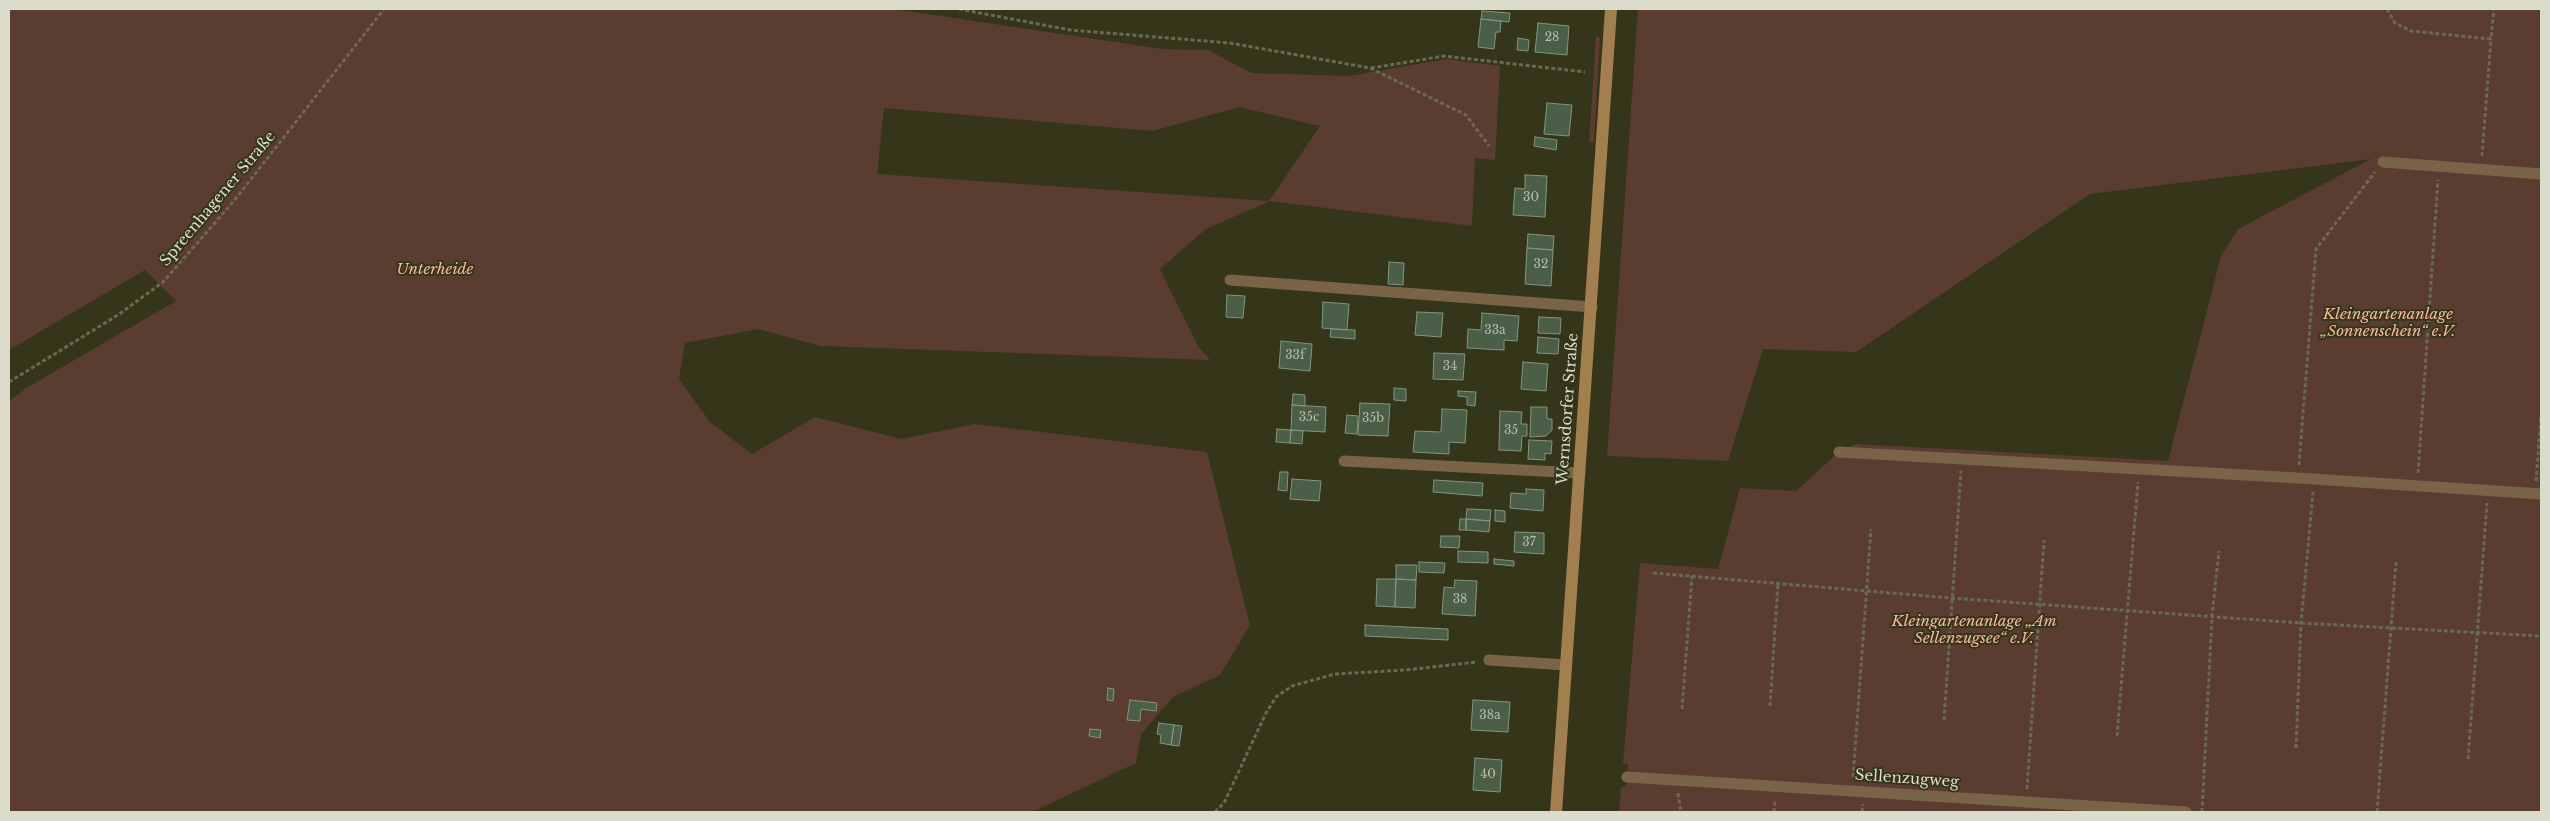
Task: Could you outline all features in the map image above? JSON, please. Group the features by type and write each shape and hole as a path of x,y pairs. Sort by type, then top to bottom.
{"main road":[{"name":"Wernsdorfer Straße","path":"1556,812 1611,9"}],"lane":[{"path":"2383,162 2541,174"},
{"path":"1230,280 1592,307"},
{"path":"1839,452 2298,478 2538,494"},
{"path":"1344,461 1580,473"},
{"path":"1489,660 1566,664"},
{"name":"Sellenzugweg","path":"1627,777 2186,812"}],"path":[{"name":"Spreenhagener Straße","path":"9,382 118,314 163,282 234,201 384,9"},
{"path":"959,9 1070,30 1230,43 1370,68 1466,115 1489,146"},
{"path":"2387,9 2395,23 2411,31 2491,39"},
{"path":"2481,169 2494,9"},
{"path":"1370,68 1444,56 1585,72"},
{"path":"2298,478 2316,249 2383,162"},
{"path":"2418,486 2439,166"},
{"path":"2538,494 2541,416"},
{"path":"1944,720 1962,460"},
{"path":"2117,736 2139,469"},
{"path":"2296,748 2301,623 2314,479"},
{"path":"2468,759 2488,491"},
{"path":"1852,790 1871,529"},
{"path":"2026,802 2044,540"},
{"path":"2202,812 2212,616 2219,552"},
{"path":"2377,812 2396,562"},
{"path":"1653,573 1951,598 2301,623 2541,636"},
{"path":"1682,709 1692,576"},
{"path":"1770,706 1778,583"},
{"path":"1216,812 1224,803 1266,713 1276,698 1292,686 1335,674 1440,667 1489,660"}],"green space":[{"name":"Unterheide","path":"9,9 894,9 1162,49 1208,50 1251,73 1349,76 1447,59 1500,66 1495,160 1475,158 1472,226 1270,201 1206,229 1160,269 1198,346 1210,360 821,346 758,329 685,343 679,379 710,422 752,454 815,417 901,439 975,424 1207,452 1250,625 1220,675 1173,697 1141,734 1136,763 1032,812 9,812 9,401 28,387 176,301 145,270 9,350","holes":["1239,107 1320,126 1269,201 877,174 884,108 1153,131"]},
{"path":"1638,9 2541,9 2541,812 1619,812 1621,787 1626,787 1628,764 1623,763 1640,563 1718,569 1740,488 1796,491 1839,452 1856,444 2168,461 2221,256 2238,229 2371,159 2090,194 1856,352 1763,349 1728,461 1607,456"},
{"path":"1596,36 1600,38 1594,142 1589,142"}],"building":[{"path":"1482,11 1510,13 1509,22 1481,19"},
{"path":"1481,19 1501,21 1500,32 1496,32 1494,49 1478,47"},
{"path":"1538,23 1569,26 1567,55 1535,52"},
{"path":"1518,38 1529,40 1528,51 1517,50"},
{"path":"1547,103 1572,105 1569,136 1544,134"},
{"path":"1535,137 1557,140 1556,150 1534,146"},
{"path":"1525,175 1547,176 1545,217 1513,215 1515,188 1525,189"},
{"path":"1528,234 1554,236 1553,250 1527,248"},
{"path":"1527,248 1553,250 1551,286 1525,284"},
{"path":"1389,262 1404,263 1403,285 1388,284"},
{"path":"1227,295 1245,296 1243,318 1226,317"},
{"path":"1323,302 1349,304 1347,330 1322,328"},
{"path":"1417,312 1443,313 1441,337 1415,335"},
{"path":"1482,313 1519,316 1517,341 1504,340 1504,350 1467,348 1468,329 1481,330"},
{"path":"1539,317 1561,318 1560,334 1538,333"},
{"path":"1331,329 1355,330 1355,339 1330,337"},
{"path":"1538,337 1559,339 1558,354 1537,353"},
{"path":"1281,341 1312,344 1310,371 1279,368"},
{"path":"1434,353 1465,354 1463,380 1433,379"},
{"path":"1523,362 1548,364 1546,391 1521,389"},
{"path":"1394,388 1406,389 1406,401 1394,400"},
{"path":"1458,391 1476,392 1475,406 1467,405 1467,397 1458,396"},
{"path":"1293,394 1305,395 1305,406 1292,405"},
{"path":"1360,403 1390,404 1388,436 1358,435"},
{"path":"1292,405 1326,407 1325,432 1291,430"},
{"path":"1531,407 1547,407 1547,419 1552,419 1552,430 1546,436 1530,437"},
{"path":"1442,409 1467,410 1465,443 1449,442 1449,454 1413,452 1415,431 1441,432"},
{"path":"1500,411 1522,412 1521,424 1527,424 1527,436 1522,436 1521,451 1499,450"},
{"path":"1347,415 1358,416 1357,434 1345,433"},
{"path":"1277,429 1291,430 1290,443 1276,442"},
{"path":"1291,430 1303,431 1302,444 1290,443"},
{"path":"1529,440 1552,441 1551,454 1545,453 1545,460 1528,459"},
{"path":"1280,472 1288,472 1287,491 1278,490"},
{"path":"1292,479 1321,481 1319,501 1290,499"},
{"path":"1434,480 1483,483 1482,496 1433,492"},
{"path":"1526,489 1544,490 1543,511 1510,508 1511,493 1526,494"},
{"path":"1467,509 1491,510 1490,521 1466,519"},
{"path":"1495,510 1505,511 1505,522 1495,521"},
{"path":"1460,519 1466,519 1466,530 1459,530"},
{"path":"1466,519 1490,521 1489,532 1466,530"},
{"path":"1515,532 1544,533 1544,554 1514,552"},
{"path":"1441,536 1460,536 1459,548 1440,547"},
{"path":"1458,551 1488,552 1488,563 1458,562"},
{"path":"1494,559 1514,561 1514,566 1494,564"},
{"path":"1419,562 1445,563 1444,573 1419,572"},
{"path":"1396,565 1417,565 1416,580 1396,579"},
{"path":"1377,579 1396,579 1395,607 1376,606"},
{"path":"1396,579 1416,580 1415,608 1395,607"},
{"path":"1455,580 1477,581 1475,616 1442,614 1444,587 1454,588"},
{"path":"1365,625 1448,629 1448,640 1365,636"},
{"path":"1108,688 1114,689 1113,701 1107,700"},
{"path":"1130,700 1157,703 1156,711 1141,709 1140,721 1127,720"},
{"path":"1473,700 1510,702 1508,732 1471,730"},
{"path":"1159,723 1174,725 1171,745 1160,743 1161,735 1157,734"},
{"path":"1174,725 1182,726 1179,746 1171,745"},
{"path":"1090,729 1101,730 1100,738 1089,736"},
{"path":"1475,758 1502,760 1500,792 1473,790"}],"park label":[{"name":"Kleingartenanlage „Sonnenschein“ e.V.","path":"2388,324"},
{"name":"Kleingartenanlage „Am Sellenzugsee“ e.V.","path":"1974,630"}]}
